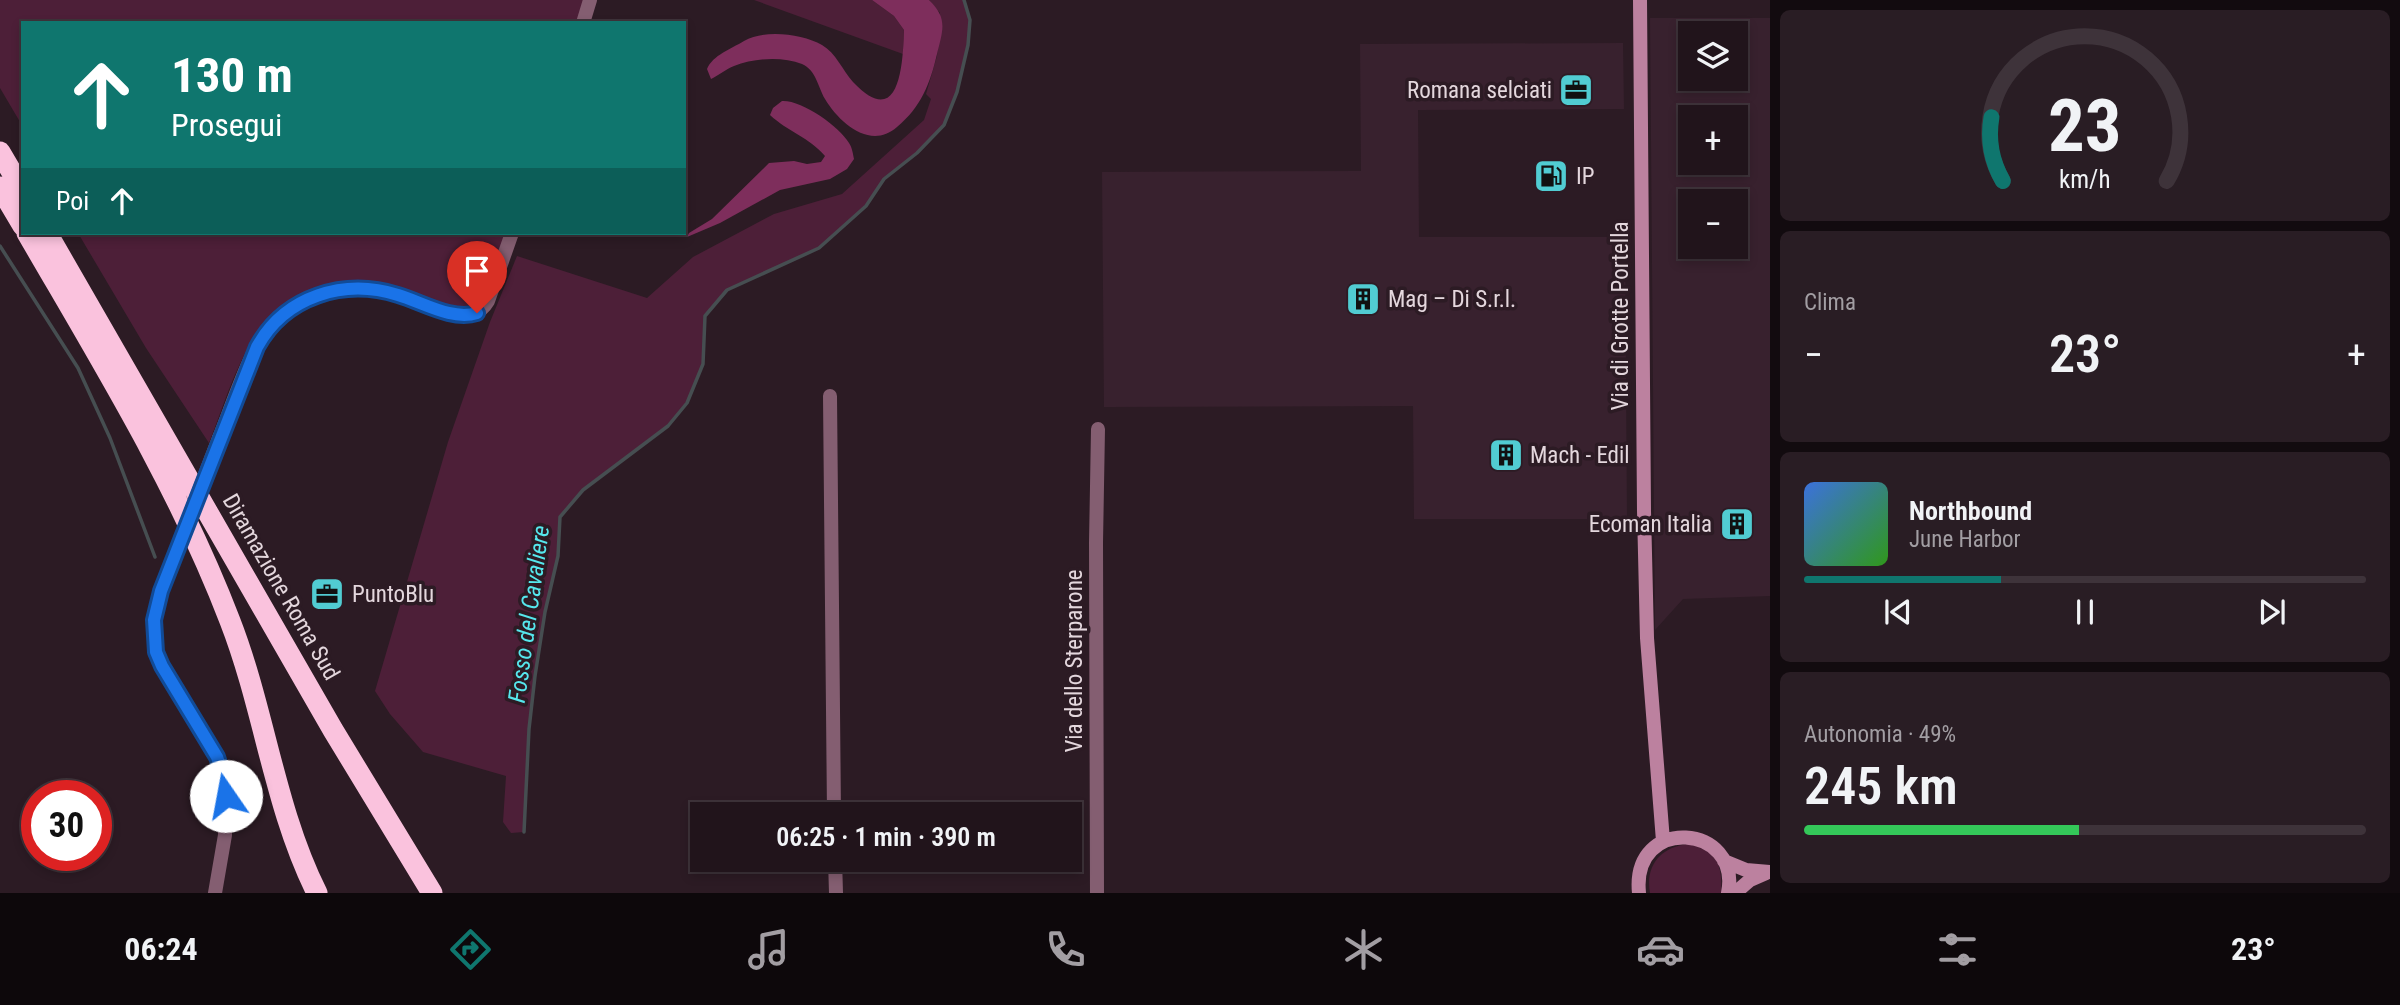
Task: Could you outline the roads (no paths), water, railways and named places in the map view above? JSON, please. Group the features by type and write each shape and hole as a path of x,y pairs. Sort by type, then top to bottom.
{"highway":[{"path":"0,152 21,188"},
{"path":"0,187 21,223"},
{"path":"28,235 148,444 221,598 250,679 286,816 300,857 317,893"},
{"name":"Diramazione Roma Sud","path":"48,235 326,718 432,893"}],"main road":[{"name":"Via di Grotte Portella","path":"1640,0 1645,552 1652,715 1663,841"},
{"path":"1633,893 1642,862 1651,850 1663,841 1691,837 1716,849 1724,861 1729,873 1728,893"},
{"path":"1724,861 1746,870 1768,872"},
{"path":"1735,893 1750,880 1768,872"},
{"path":"1638,877 1639,893"}],"street":[{"path":"584,21 590,0"},
{"path":"215,893 225,835 224,781 212,747 162,666 156,652 154,620 166,576 219,438 260,342 271,325 291,308 325,293 364,288 399,295 452,313 473,314 484,308 488,301 511,235"},
{"path":"830,396 834,802"},
{"name":"Via dello Sterparone","path":"1097,893 1098,429"},
{"path":"835,872 836,893"}],"waterway":[{"name":"Fosso del Cavaliere","path":"524,832 529,729 535,676 545,612 558,556 560,517 583,490 668,426 687,403 703,364 705,316 727,290 819,248 866,206 884,179 917,153 944,125 957,92 968,45 970,20 964,0"},
{"path":"0,246 78,368 110,438 155,557"}],"place":[{"name":"Romana selciati","path":"1576,90"},
{"name":"IP","path":"1551,176"},
{"name":"Mag – Di S.r.l.","path":"1363,299"},
{"name":"Mach - Edil","path":"1506,455"},
{"name":"Ecoman Italia","path":"1737,524"},
{"name":"PuntoBlu","path":"327,594"}]}
